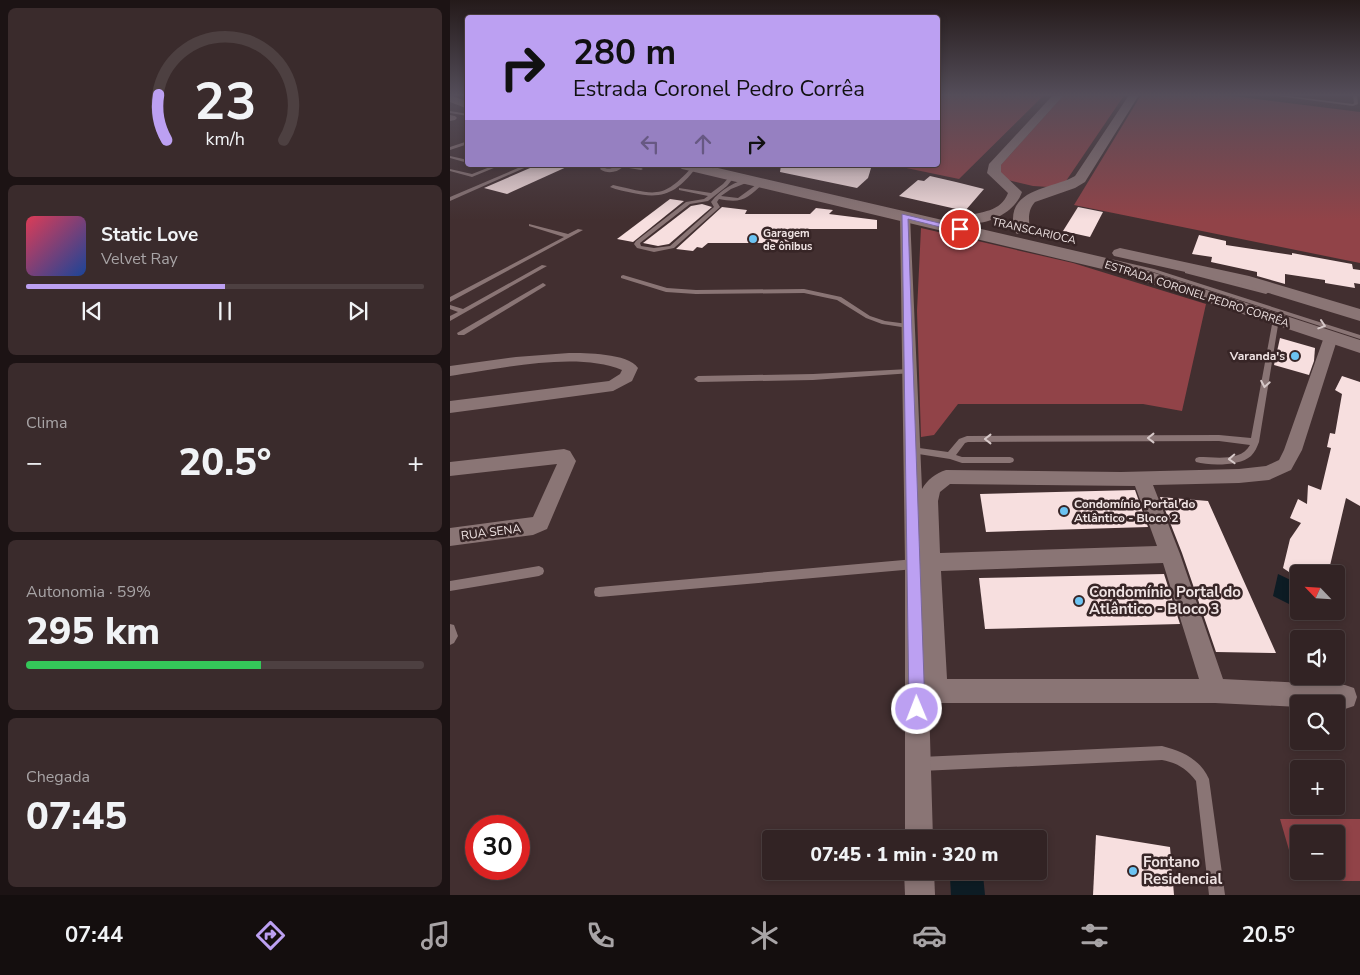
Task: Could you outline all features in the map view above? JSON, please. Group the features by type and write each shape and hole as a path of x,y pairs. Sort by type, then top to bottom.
{"main road":[{"path":"969,219 1001,211 1011,200 1015,192 994,173 995,164 1020,137"},
{"path":"1022,231 1020,216 1027,202 1039,193 1056,190 1080,180 1106,137"},
{"name":"ESTRADA CORONEL PEDRO CORRÊA","path":"703,167 735,170 969,219 1246,289 1360,314"},
{"name":"ESTRADA CORONEL PEDRO CORRÊA","path":"735,170 756,181 1124,269 1360,347"},
{"path":"1002,181 1014,185 1056,190"},
{"path":"1224,301 1246,289"}],"street":[{"path":"905,216 912,450 923,563 926,691 918,764 919,830"},
{"path":"923,563 928,501 932,488 946,476 1141,478 1239,476 1269,473 1285,465 1293,450 1331,337"},
{"path":"450,371 562,358 587,358 617,363 630,368 627,378 613,386 450,407"},
{"name":"RUA SENA","path":"450,469 564,456 567,461 543,519 533,526 450,537"},
{"path":"1141,478 1170,554 1215,691"},
{"path":"923,563 1170,554"},
{"path":"926,691 1215,691 1319,695"},
{"path":"919,880 920,895"}],"lane":[{"path":"450,149 465,143"},
{"path":"450,157 465,161"},
{"path":"487,167 491,168"},
{"path":"450,199 523,167"},
{"path":"604,167 602,169 607,170 616,170 620,167"},
{"path":"632,167 641,169"},
{"path":"613,187 659,196 679,185 691,167"},
{"name":"TRANSCARIOCA","path":"696,167 1130,265 1246,289 1360,337"},
{"name":"TRANSCARIOCA","path":"724,167 1246,289 1360,321"},
{"path":"450,170 472,176 491,168"},
{"path":"735,170 714,197 717,207 672,247 654,250 645,249 637,244 688,203 704,201 714,197 732,186 756,181"},
{"path":"681,189 739,201 744,199 756,181"},
{"path":"530,225 568,236"},
{"path":"450,300 580,230"},
{"path":"461,333 467,317 544,266"},
{"path":"623,277 666,290 696,292 804,291 839,298 868,317 884,323 908,326"},
{"path":"450,319 467,317 543,285"},
{"path":"450,306 467,317"},
{"path":"1199,460 1245,458 1252,450 1255,442 1276,319"},
{"path":"698,379 813,377 909,371"},
{"path":"950,456 962,441 967,439 1220,438 1255,442"},
{"path":"912,450 950,456 962,460 1010,460"},
{"path":"599,592 923,563"},
{"path":"450,586 539,571"},
{"path":"450,629 452,636 450,639"},
{"path":"918,764 1162,753 1182,757 1193,765 1202,778 1217,895"}],"shaded area":[{"path":"940,137 1002,137 959,179 902,167 940,167"},
{"path":"1026,137 1096,137 1066,181 1049,187 1033,186 1004,179 998,168"},
{"path":"1116,137 1360,137 1360,263 1074,205"},
{"path":"921,228 1073,263 1206,304 1182,411 1143,404 958,404 934,435 921,437 917,311"},
{"path":"1280,819 1360,819 1360,881 1298,881 1345,880 1345,825 1290,825 1290,853"}],"water":[{"path":"1278,574 1290,580 1290,604 1273,596"},
{"path":"950,880 984,880 985,895 951,895"}],"building":[{"path":"532,167 567,167 507,194 484,188"},
{"path":"781,167 871,167 868,178 857,188 780,172"},
{"path":"930,176 984,189 965,211 899,196 918,180 924,181"},
{"path":"670,199 684,201 633,242 617,239"},
{"path":"702,204 712,207 669,244 658,246 643,243 691,206"},
{"path":"722,207 747,210 745,214 810,214 816,208 833,210 829,214 877,220 877,229 793,229 789,243 708,243 702,248 697,247 693,251 676,249"},
{"path":"1078,207 1103,212 1090,237 1063,231"},
{"path":"1199,235 1226,241 1226,245 1292,255 1292,253 1352,264 1353,269 1360,270 1360,284 1354,283 1355,288 1325,283 1325,280 1285,274 1285,284 1257,276 1257,272 1211,262 1212,257 1192,254"},
{"name":"Varanda's","path":"1280,338 1315,348 1314,361 1309,375 1274,365"},
{"path":"1342,376 1360,382 1360,506 1346,498 1330,565 1290,565 1290,573 1283,568 1290,539 1301,523 1290,518 1298,499 1307,504 1308,485 1321,490 1331,448 1327,447 1330,433 1335,434 1342,394 1335,390"},
{"name":"Condomínio Portal do Atlântico - Bloco 2","path":"1135,490 1148,527 986,532 980,494"},
{"path":"1160,497 1208,501 1276,653 1216,652 1182,553"},
{"name":"Condomínio Portal do Atlântico - Bloco 3","path":"1164,574 1180,624 985,629 979,578"},
{"name":"Fontano Residencial","path":"1096,835 1170,847 1174,895 1093,895"}],"place":[{"name":"Garagem de ônibus","path":"753,239"},
{"name":"Varanda's","path":"1295,356"},
{"name":"Condomínio Portal do Atlântico - Bloco 2","path":"1064,511"},
{"name":"Condomínio Portal do Atlântico - Bloco 3","path":"1079,601"},
{"name":"Fontano Residencial","path":"1133,871"}],"route":[{"path":"917,709 915,564 905,216 960,229"}]}
